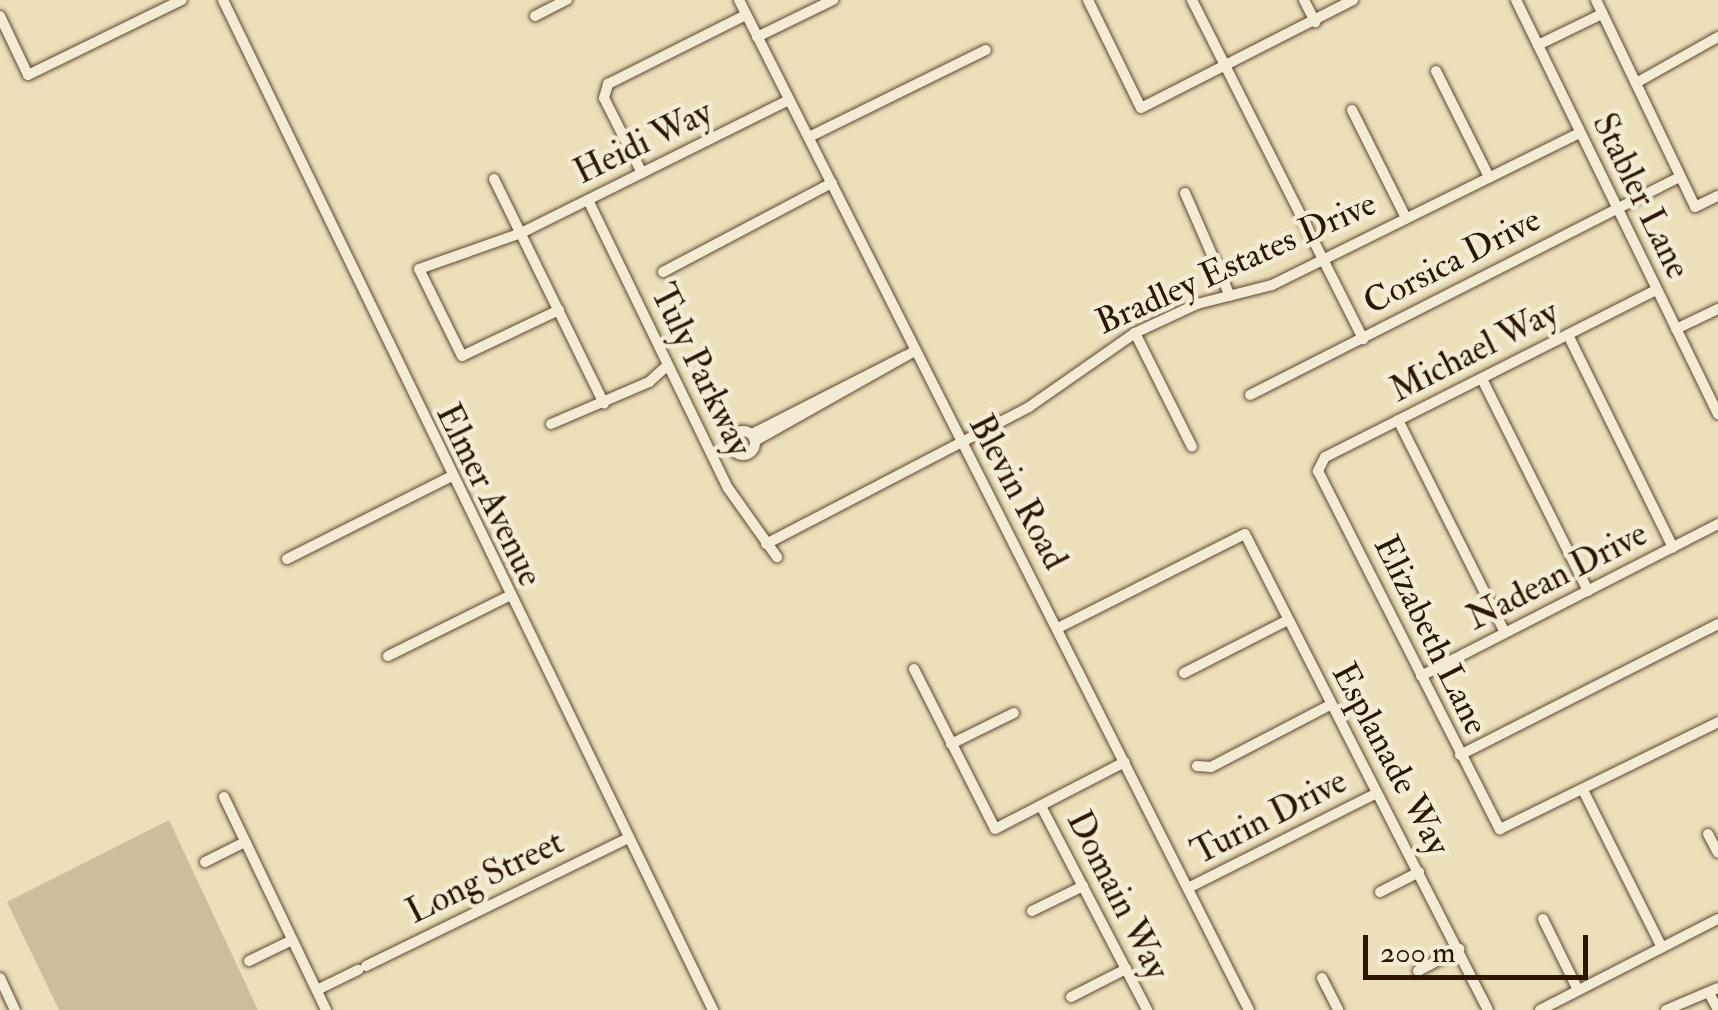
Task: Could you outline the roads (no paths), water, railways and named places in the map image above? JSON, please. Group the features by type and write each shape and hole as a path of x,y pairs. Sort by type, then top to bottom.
{"street":[{"path":"0,16 28,75 182,0"},
{"name":"Elmer Avenue","path":"222,0 507,597 713,1010"},
{"path":"535,16 568,0"},
{"name":"Blevin Road","path":"739,0 832,183 910,354 1058,628 1249,1010"},
{"path":"758,37 833,0"},
{"path":"1088,0 1140,108 1354,0"},
{"path":"1192,0 1362,338"},
{"path":"1304,0 1315,22"},
{"name":"Stabler Lane","path":"1516,0 1718,414"},
{"path":"1596,0 1695,207 1718,196"},
{"path":"1538,45 1602,14"},
{"path":"642,173 604,98 608,84 746,15"},
{"path":"1636,83 1718,36"},
{"path":"808,137 986,50"},
{"path":"1436,70 1489,177"},
{"name":"Heidi Way","path":"559,310 468,354 454,348 419,270 521,233 790,100"},
{"path":"1352,110 1406,218"},
{"name":"Bradley Estates Drive","path":"766,544 1030,406 1136,333 1322,260 1580,134"},
{"name":"Corsica Drive","path":"1250,395 1680,177"},
{"path":"494,179 604,404"},
{"path":"663,272 832,183"},
{"path":"1185,193 1230,296"},
{"name":"Tuly Parkway","path":"588,200 740,509 777,558"},
{"name":"Michael Way","path":"1318,463 1656,290"},
{"path":"1676,329 1718,308"},
{"path":"1136,333 1192,447"},
{"path":"1568,335 1673,548"},
{"path":"753,437 811,410 910,354"},
{"path":"551,424 649,382 668,365"},
{"path":"1482,379 1588,590"},
{"path":"649,382 676,380"},
{"path":"1398,420 1505,634"},
{"name":"Elizabeth Lane","path":"1318,463 1460,756 1500,829 1584,792"},
{"path":"287,559 450,478"},
{"name":"Nadean Drive","path":"1421,676 1718,524"},
{"name":"Esplanade Way","path":"1058,628 1245,534 1488,1010"},
{"path":"388,656 507,597"},
{"path":"1184,673 1288,620"},
{"path":"1460,756 1718,624"},
{"path":"914,669 995,830 1125,762"},
{"path":"1197,766 1211,767 1330,706"},
{"path":"952,744 1014,713"},
{"path":"1662,948 1584,792 1718,722"},
{"name":"Turin Drive","path":"1188,888 1375,794"},
{"path":"224,797 326,1010"},
{"name":"Domain Way","path":"1041,806 1146,1010"},
{"path":"1708,834 1718,854"},
{"name":"Long Street","path":"317,990 628,838"},
{"path":"205,862 245,842"},
{"path":"1380,892 1419,872"},
{"path":"1032,912 1082,886"},
{"path":"1544,919 1578,990"},
{"path":"1540,1010 1718,919"},
{"path":"249,961 292,940"},
{"path":"1418,971 1458,949"},
{"path":"1071,997 1126,969"},
{"path":"0,978 15,1010"},
{"path":"1322,978 1338,1010"},
{"path":"1666,1010 1714,990 1718,1010"}]}
